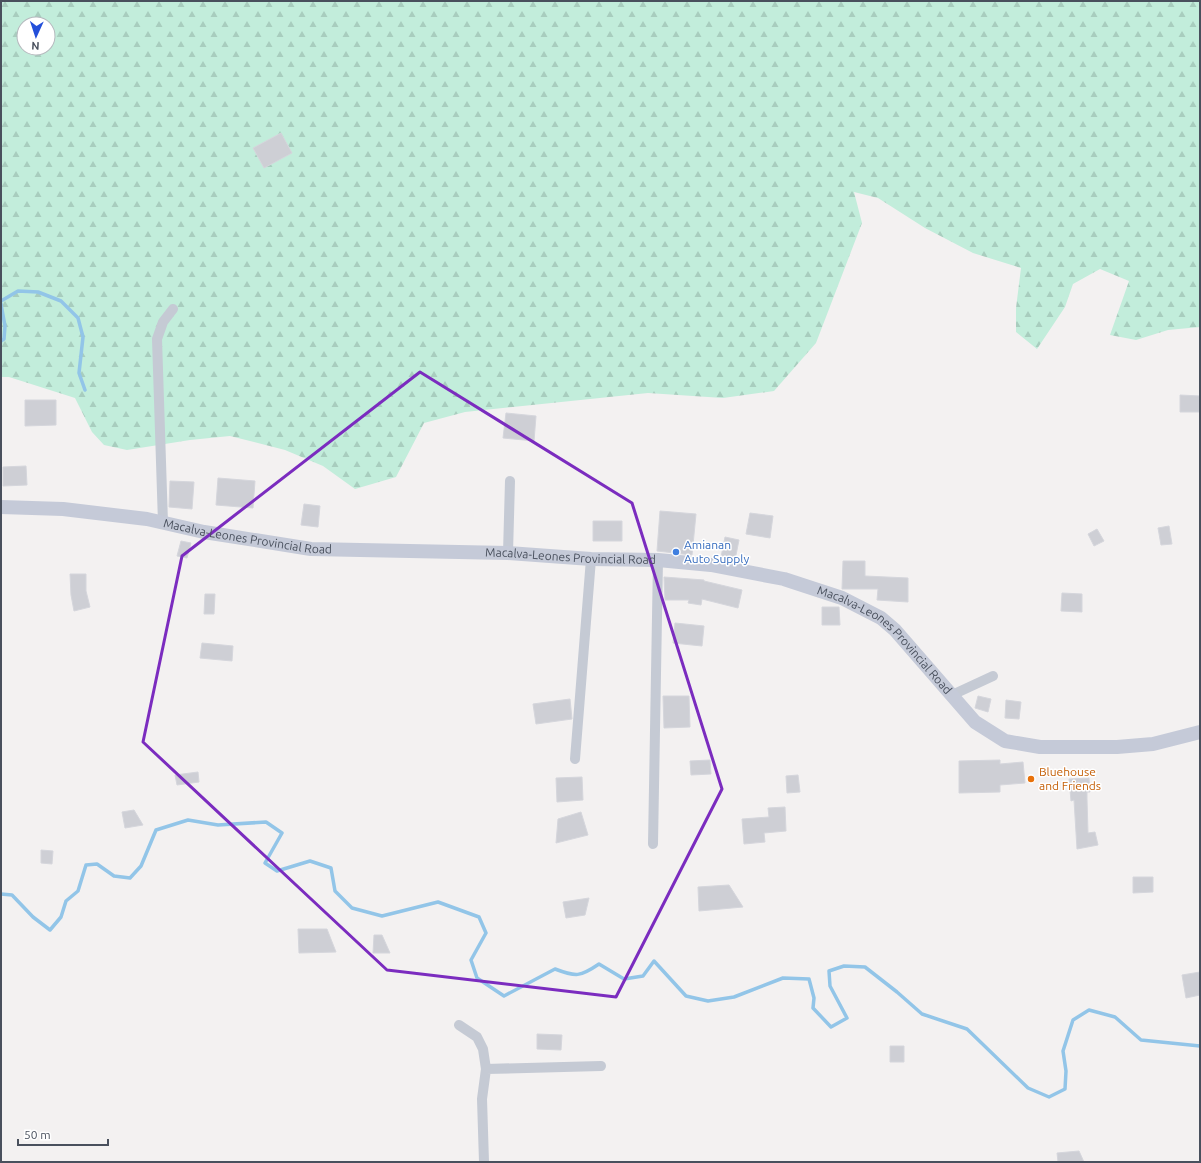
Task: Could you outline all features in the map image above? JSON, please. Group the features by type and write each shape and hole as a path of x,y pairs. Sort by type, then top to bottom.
{"street":[{"path":"163,523 157,339 162,322 173,309"},
{"path":"508,553 510,481"},
{"name":"Macalva-Leones Provincial Road","path":"1,507 63,509 163,523 204,532 311,549 508,553 592,559 658,560 711,565 784,579 855,604 888,624 981,728 995,736 1019,745 1040,747 1140,746 1200,732"},
{"path":"575,759 592,559"},
{"path":"653,844 658,560"},
{"path":"952,695 993,676"},
{"path":"459,1025 477,1037 481,1042 486,1069 482,1099 484,1162"},
{"path":"486,1069 600,1066"}],"highlighted area":[{"path":"420,372 632,503 722,789 616,997 387,970 143,742 182,556"}],"green space":[{"path":"1,1 1200,1 1200,327 1168,330 1136,340 1110,335 1129,281 1100,269 1073,284 1065,307 1037,349 1016,332 1016,308 1021,268 973,253 925,228 878,198 854,192 862,223 816,343 774,391 723,398 648,393 465,412 424,423 396,477 355,489 323,466 285,450 230,436 190,440 127,450 104,445 92,432 75,398 9,377 1,377"}],"building":[{"path":"281,133 292,153 264,168 253,148"},
{"path":"1180,395 1200,396 1200,412 1180,412"},
{"path":"25,400 56,400 56,425 25,426"},
{"path":"506,413 536,416 534,441 503,438"},
{"path":"26,466 27,485 3,486 3,467"},
{"path":"218,478 255,481 253,508 216,505"},
{"path":"170,481 194,482 192,509 169,507"},
{"path":"304,504 320,506 318,527 301,525"},
{"path":"660,511 696,514 692,555 657,551"},
{"path":"750,513 773,516 770,538 746,534"},
{"path":"593,521 622,521 622,541 593,541"},
{"path":"1169,526 1172,544 1161,545 1158,528"},
{"path":"1097,529 1104,541 1094,546 1088,534"},
{"path":"725,537 739,540 735,560 721,557"},
{"path":"181,541 191,543 187,558 177,556"},
{"path":"843,561 865,561 865,576 908,578 908,602 877,600 878,589 842,589"},
{"path":"70,574 86,574 86,591 90,607 74,611 71,595"},
{"path":"664,577 704,580 742,590 738,608 702,599 701,605 688,603 689,600 665,600"},
{"path":"1062,593 1082,594 1082,612 1061,611"},
{"path":"205,594 215,594 214,614 204,614"},
{"path":"822,607 839,607 840,625 822,625"},
{"path":"675,623 704,626 702,646 673,643"},
{"path":"202,643 233,646 232,661 200,658"},
{"path":"663,696 689,696 690,727 664,728"},
{"path":"978,696 991,699 988,712 975,708"},
{"path":"570,699 572,719 536,724 533,704"},
{"path":"1006,700 1021,702 1019,719 1005,718"},
{"path":"710,760 711,774 691,775 690,761"},
{"path":"1000,760 1000,764 1023,762 1025,783 1000,785 1000,792 959,793 959,761"},
{"path":"198,772 199,782 177,785 175,775"},
{"path":"798,775 800,792 787,793 786,776"},
{"path":"582,777 583,800 557,802 556,778"},
{"path":"1089,778 1090,792 1087,792 1088,833 1095,832 1098,845 1077,849 1074,800 1071,801 1069,779"},
{"path":"785,807 786,831 764,833 765,842 744,844 742,819 769,817 768,808"},
{"path":"134,810 143,825 125,828 122,812"},
{"path":"581,812 588,835 556,843 558,819"},
{"path":"41,850 53,851 52,864 41,863"},
{"path":"1133,877 1153,877 1153,892 1133,893"},
{"path":"729,885 743,907 699,911 698,887"},
{"path":"589,898 585,915 566,918 563,902"},
{"path":"298,929 327,929 336,952 299,953"},
{"path":"374,935 382,935 390,953 373,953"},
{"path":"1200,972 1200,995 1186,998 1182,975"},
{"path":"537,1034 562,1035 561,1050 537,1049"},
{"path":"890,1046 904,1046 904,1062 890,1062"},
{"path":"1079,1151 1084,1162 1058,1162 1057,1153"}],"waterway":[{"path":"1,301 18,291 38,292 61,301 78,318 83,337 79,373 85,390"},
{"path":"1,304 5,326 4,339 1,341"},
{"path":"1,894 12,895 33,917 50,930 61,917 66,901 78,891 86,865 97,864 114,876 130,878 141,866 156,830 188,820 218,825 266,822 282,833 265,863 277,871 310,861 331,868 335,891 352,908 382,916 438,902 479,917 486,933 471,960 477,978 504,996 555,969 578,974 599,964 624,979 643,976 654,961 686,996 708,1001 734,997 783,978 809,979 814,998 813,1008 831,1027 847,1018 830,986 829,971 844,966 865,967 922,1014 967,1029 1028,1088 1049,1097 1065,1089 1066,1071 1063,1051 1073,1020 1089,1010 1115,1017 1141,1040 1200,1046"}],"place":[{"name":"Amianan Auto Supply","path":"676,552"},
{"name":"Bluehouse and Friends","path":"1031,779"}]}
